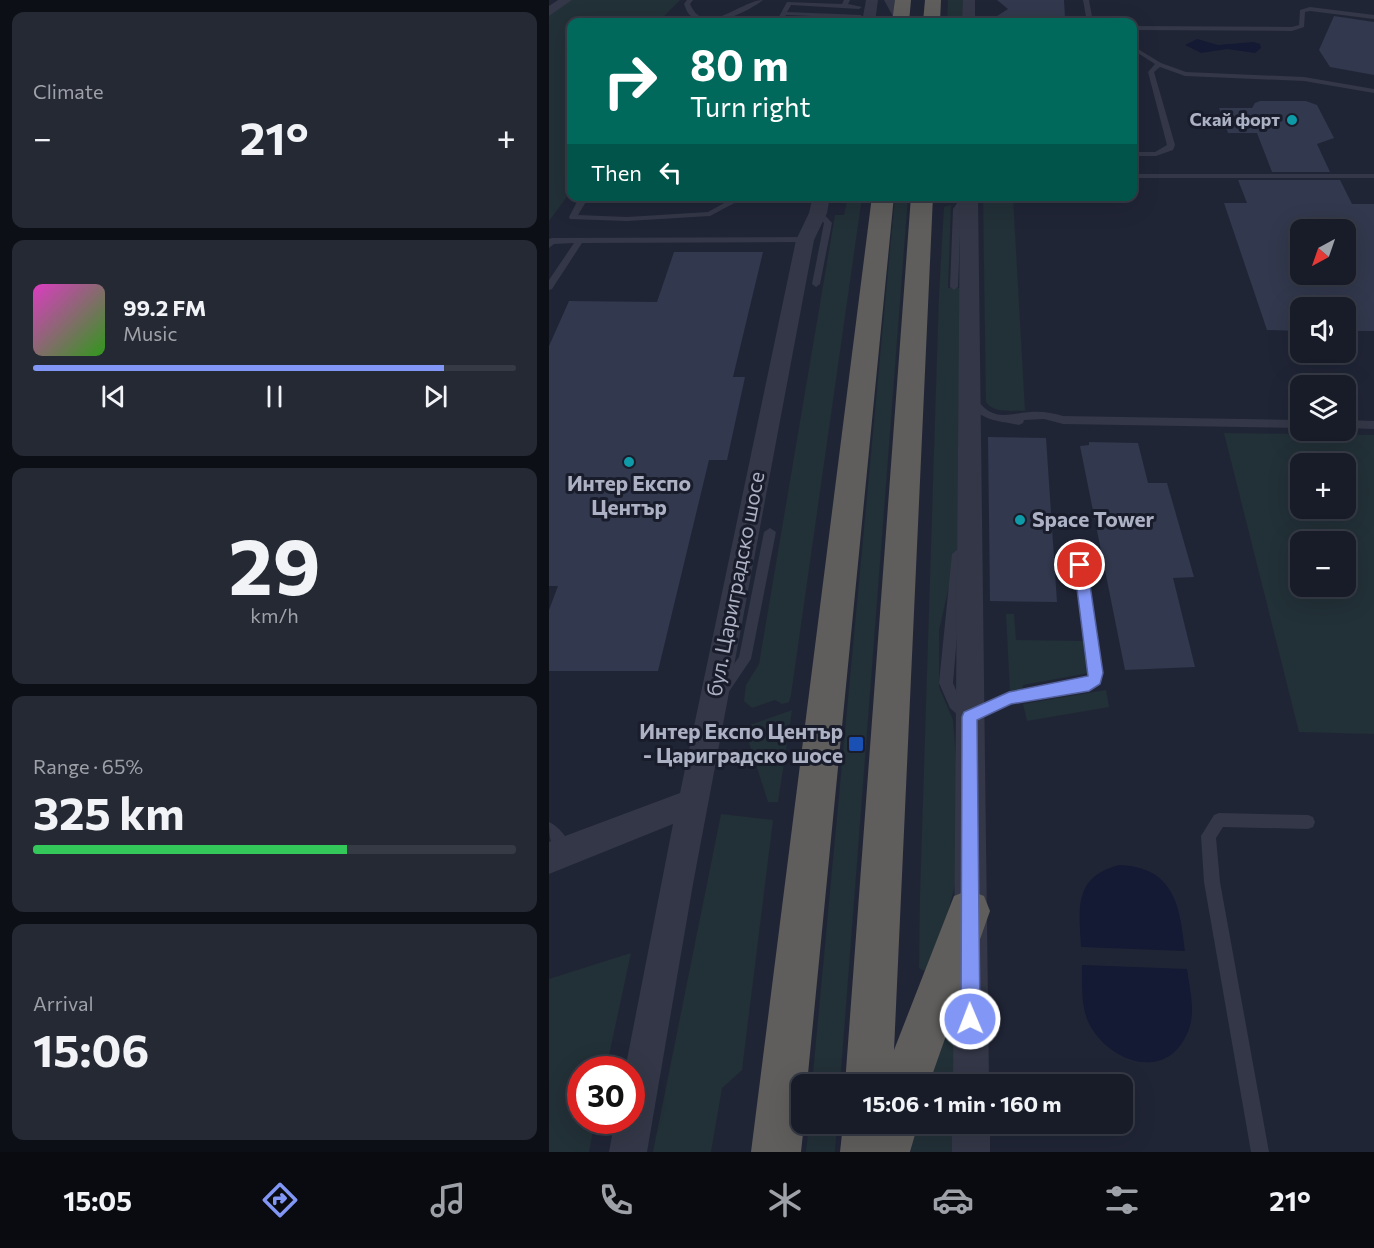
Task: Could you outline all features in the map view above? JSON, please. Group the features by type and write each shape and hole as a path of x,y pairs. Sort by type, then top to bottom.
{"highway":[{"path":"901,18 903,0"},
{"path":"776,1152 882,201"},
{"path":"870,1074 922,201"},
{"path":"909,1074 969,910"},
{"path":"865,1152 866,1134"},
{"path":"885,1152 891,1134"}],"street":[{"path":"549,12 566,0"},
{"path":"866,18 872,0"},
{"path":"891,0 900,18"},
{"path":"969,0 969,18"},
{"path":"968,201 972,398 969,717 971,1074"},
{"name":"бул. Цариградско шосе","path":"628,1152 693,802 805,240 820,205"},
{"path":"555,846 693,802"},
{"path":"971,1134 971,1152"}],"lane":[{"path":"690,0 687,4 688,12 699,18"},
{"path":"723,18 730,17 761,0"},
{"path":"1086,0 1089,18"},
{"path":"781,18 789,3 845,3 859,7"},
{"path":"1137,28 1292,29 1302,26 1302,11 1310,9 1374,17"},
{"path":"783,14 838,18"},
{"path":"1137,50 1159,64 1185,74 1304,79 1374,91"},
{"path":"1137,153 1162,153 1171,145 1151,72 1159,64"},
{"path":"1137,176 1374,176"},
{"path":"582,201 573,217 627,219 710,214 734,201"},
{"path":"954,287 957,209 964,201"},
{"path":"816,284 828,223 820,205"},
{"path":"549,245 552,241 805,240"},
{"path":"549,286 579,242"},
{"path":"972,398 984,414 999,419 1013,419 1027,423 1050,423 1063,420 1290,424"},
{"path":"1356,424 1374,425"},
{"path":"712,705 745,659 769,532"},
{"path":"960,538 946,683 955,704 969,717 1009,698 1089,684 1095,680 1096,673 1080,565"},
{"path":"1260,1152 1212,882 1208,836 1219,820 1308,822"}],"shaded area":[{"path":"569,0 680,0 662,18 567,18 567,196 549,221 549,14"},
{"path":"948,0 964,0 963,18 947,18"},
{"path":"847,201 861,201 791,695 789,702 782,704 775,700 752,708 744,701 746,685 759,664 835,215 844,215"},
{"path":"895,201 908,201 841,1074 813,1074"},
{"path":"983,201 1013,201 1025,411 998,410 986,402"},
{"path":"951,205 948,288 962,288 960,538 939,630 939,687 953,720 958,785 957,877 935,964 924,971 919,968 920,895 939,294 944,207"},
{"path":"1224,433 1290,434 1290,441 1356,441 1356,435 1374,435 1374,734 1299,732"},
{"path":"1006,614 1014,614 1016,640 1084,641 1089,673 1023,685 1022,689 1010,692"},
{"path":"1106,690 1109,707 1027,721 1023,704"},
{"path":"792,710 778,802 768,802 744,727"},
{"path":"721,814 773,820 742,1070 722,1088 711,1152 653,1152"},
{"path":"631,953 609,1056 567,1056 567,1134 592,1134 589,1152 549,1152 549,979"},
{"path":"953,1011 955,1074 924,1074 928,1060"},
{"path":"808,1134 836,1134 835,1152 806,1152"},
{"path":"912,1134 955,1134 955,1152 911,1152"}],"water":[{"path":"1197,39 1218,45 1253,42 1260,44 1261,48 1255,53 1227,49 1201,53 1185,45"},
{"path":"1119,865 1137,867 1152,873 1171,891 1180,918 1185,951 1081,947 1080,908 1086,886 1104,870"},
{"path":"1082,965 1187,969 1192,1003 1191,1020 1186,1036 1176,1051 1163,1059 1149,1062 1119,1055 1106,1045 1095,1033 1085,1013"}],"building":[{"path":"997,0 1064,0 1065,18 994,18 1008,9"},
{"path":"1334,16 1374,22 1374,75 1330,67 1319,50"},
{"path":"1260,101 1306,101 1317,105 1334,138 1317,144 1330,172 1272,172 1257,133 1228,133 1219,108 1252,108"},
{"path":"1238,180 1340,180 1352,204 1374,204 1374,331 1356,331 1356,297 1290,297 1290,331 1267,330 1224,203 1247,203"},
{"name":"Интер Експо Център","path":"674,252 763,252 733,377 745,377 727,460 709,460 658,671 549,671 549,610 558,586 549,586 549,346 569,301 657,302"},
{"name":"Space Tower","path":"988,437 1046,438 1057,602 990,601"},
{"path":"1089,442 1138,443 1148,483 1167,483 1194,577 1173,578 1195,667 1125,670 1080,446 1089,445"}],"place":[{"name":"Скай форт","path":"1292,120"},
{"name":"Интер Експо Център","path":"629,462"},
{"name":"Space Tower","path":"1020,520"},
{"name":"Интер Експо Център - Цариградско шосе","path":"856,744"}],"route":[{"path":"970,1019 969,717 980,713 990,705 1009,698 1089,684 1095,680 1096,673 1080,565"}]}
